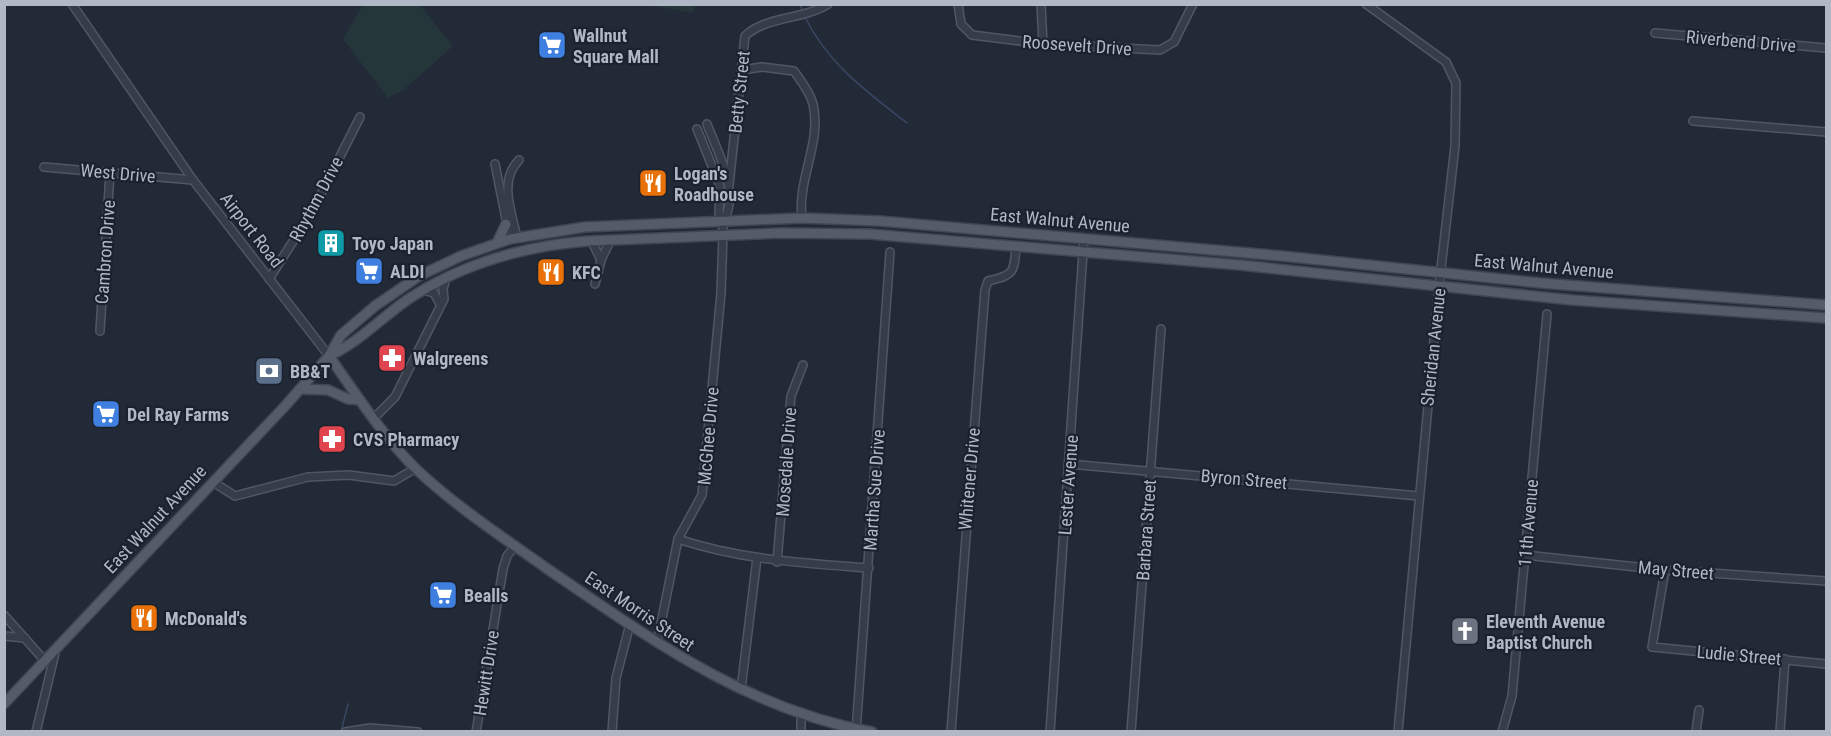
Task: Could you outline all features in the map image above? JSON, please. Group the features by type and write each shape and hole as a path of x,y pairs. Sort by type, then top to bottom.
{"main road":[{"name":"East Walnut Avenue","path":"4,704 300,389 328,356 341,335 392,293 436,267 513,238 560,229 723,221 802,218 891,222 1669,293 1827,305"},
{"path":"497,243 506,224"},
{"name":"East Walnut Avenue","path":"328,356 349,347 388,313 423,290 446,278 508,254 560,243 591,240 723,234 869,234 1668,307 1827,318"},
{"path":"1668,307 1669,293"},
{"name":"Airport Road","path":"328,356 373,419 416,468"},
{"path":"300,389 328,390 348,399 360,400"},
{"name":"East Morris Street","path":"416,468 515,546 689,664 741,689 801,712 856,730 872,732"}],"street":[{"name":"Airport Road","path":"72,4 193,180 328,356"},
{"name":"Betty Street","path":"723,221 727,215 745,36 761,26 828,4"},
{"name":"Roosevelt Drive","path":"958,4 961,24 972,35 1043,44 1160,50 1174,42 1193,4"},
{"path":"1041,4 1043,44"},
{"name":"Sheridan Avenue","path":"1366,4 1446,62 1456,83 1455,146 1440,272 1398,732"},
{"name":"Riverbend Drive","path":"1655,33 1827,48"},
{"path":"741,70 762,67 794,72 813,102 816,129 800,203 802,218"},
{"name":"Rhythm Drive","path":"269,279 313,210 360,117"},
{"path":"1693,121 1827,132"},
{"path":"707,124 729,185"},
{"path":"697,129 719,179 719,214 723,221"},
{"path":"513,238 507,183 509,172 519,160"},
{"path":"495,164 506,224 513,238"},
{"name":"West Drive","path":"44,167 193,180"},
{"name":"Cambron Drive","path":"100,330 110,173"},
{"name":"McGhee Drive","path":"657,643 678,539 699,504 704,487 722,286 723,221"},
{"name":"Lester Avenue","path":"1050,732 1084,238"},
{"path":"591,240 601,260"},
{"path":"595,284 601,260 611,240"},
{"name":"Whitener Drive","path":"951,732 985,290 988,281 1011,273 1014,269 1016,246"},
{"name":"Martha Sue Drive","path":"856,730 890,252"},
{"path":"373,419 394,397 444,299 446,278"},
{"path":"423,290 434,293 440,304"},
{"name":"11th Avenue","path":"1502,732 1512,696 1547,314"},
{"name":"Barbara Street","path":"1131,732 1161,329"},
{"name":"Mosedale Drive","path":"777,562 791,396 803,365"},
{"name":"Byron Street","path":"1070,464 1419,496"},
{"path":"213,482 235,496 308,477 349,475 393,481 416,468"},
{"path":"678,539 715,551 777,562 869,568"},
{"name":"Hewitt Drive","path":"476,732 503,569 507,556 515,546"},
{"name":"May Street","path":"1525,555 1665,570 1827,581"},
{"path":"741,689 757,558"},
{"name":"Ludie Street","path":"1665,570 1652,647 1827,664"},
{"path":"4,615 45,661"},
{"path":"612,732 616,678 630,624"},
{"path":"4,636 25,638"},
{"path":"36,732 56,649"},
{"path":"1780,732 1785,659"},
{"path":"1696,732 1699,710"},
{"path":"801,712 801,732"},
{"path":"345,732 370,728 417,732"}],"shaded area":[{"path":"419,4 453,46 409,85 404,86 407,88 388,98 343,39 363,5"},
{"path":"643,4 695,4 695,5 693,13"}],"waterway":[{"path":"800,4 803,12"},
{"path":"805,17 814,34 837,63 863,88 907,123"},
{"path":"341,732 348,704"}],"place":[{"name":"Wallnut Square Mall","path":"552,45"},
{"name":"Logan's Roadhouse","path":"653,183"},
{"name":"Toyo Japan","path":"331,243"},
{"name":"ALDI","path":"369,271"},
{"name":"KFC","path":"551,272"},
{"name":"Walgreens","path":"392,358"},
{"name":"BB&T","path":"269,371"},
{"name":"Del Ray Farms","path":"106,414"},
{"name":"CVS Pharmacy","path":"332,439"},
{"name":"Bealls","path":"443,595"},
{"name":"McDonald's","path":"144,618"},
{"name":"Eleventh Avenue Baptist Church","path":"1465,631"}]}
